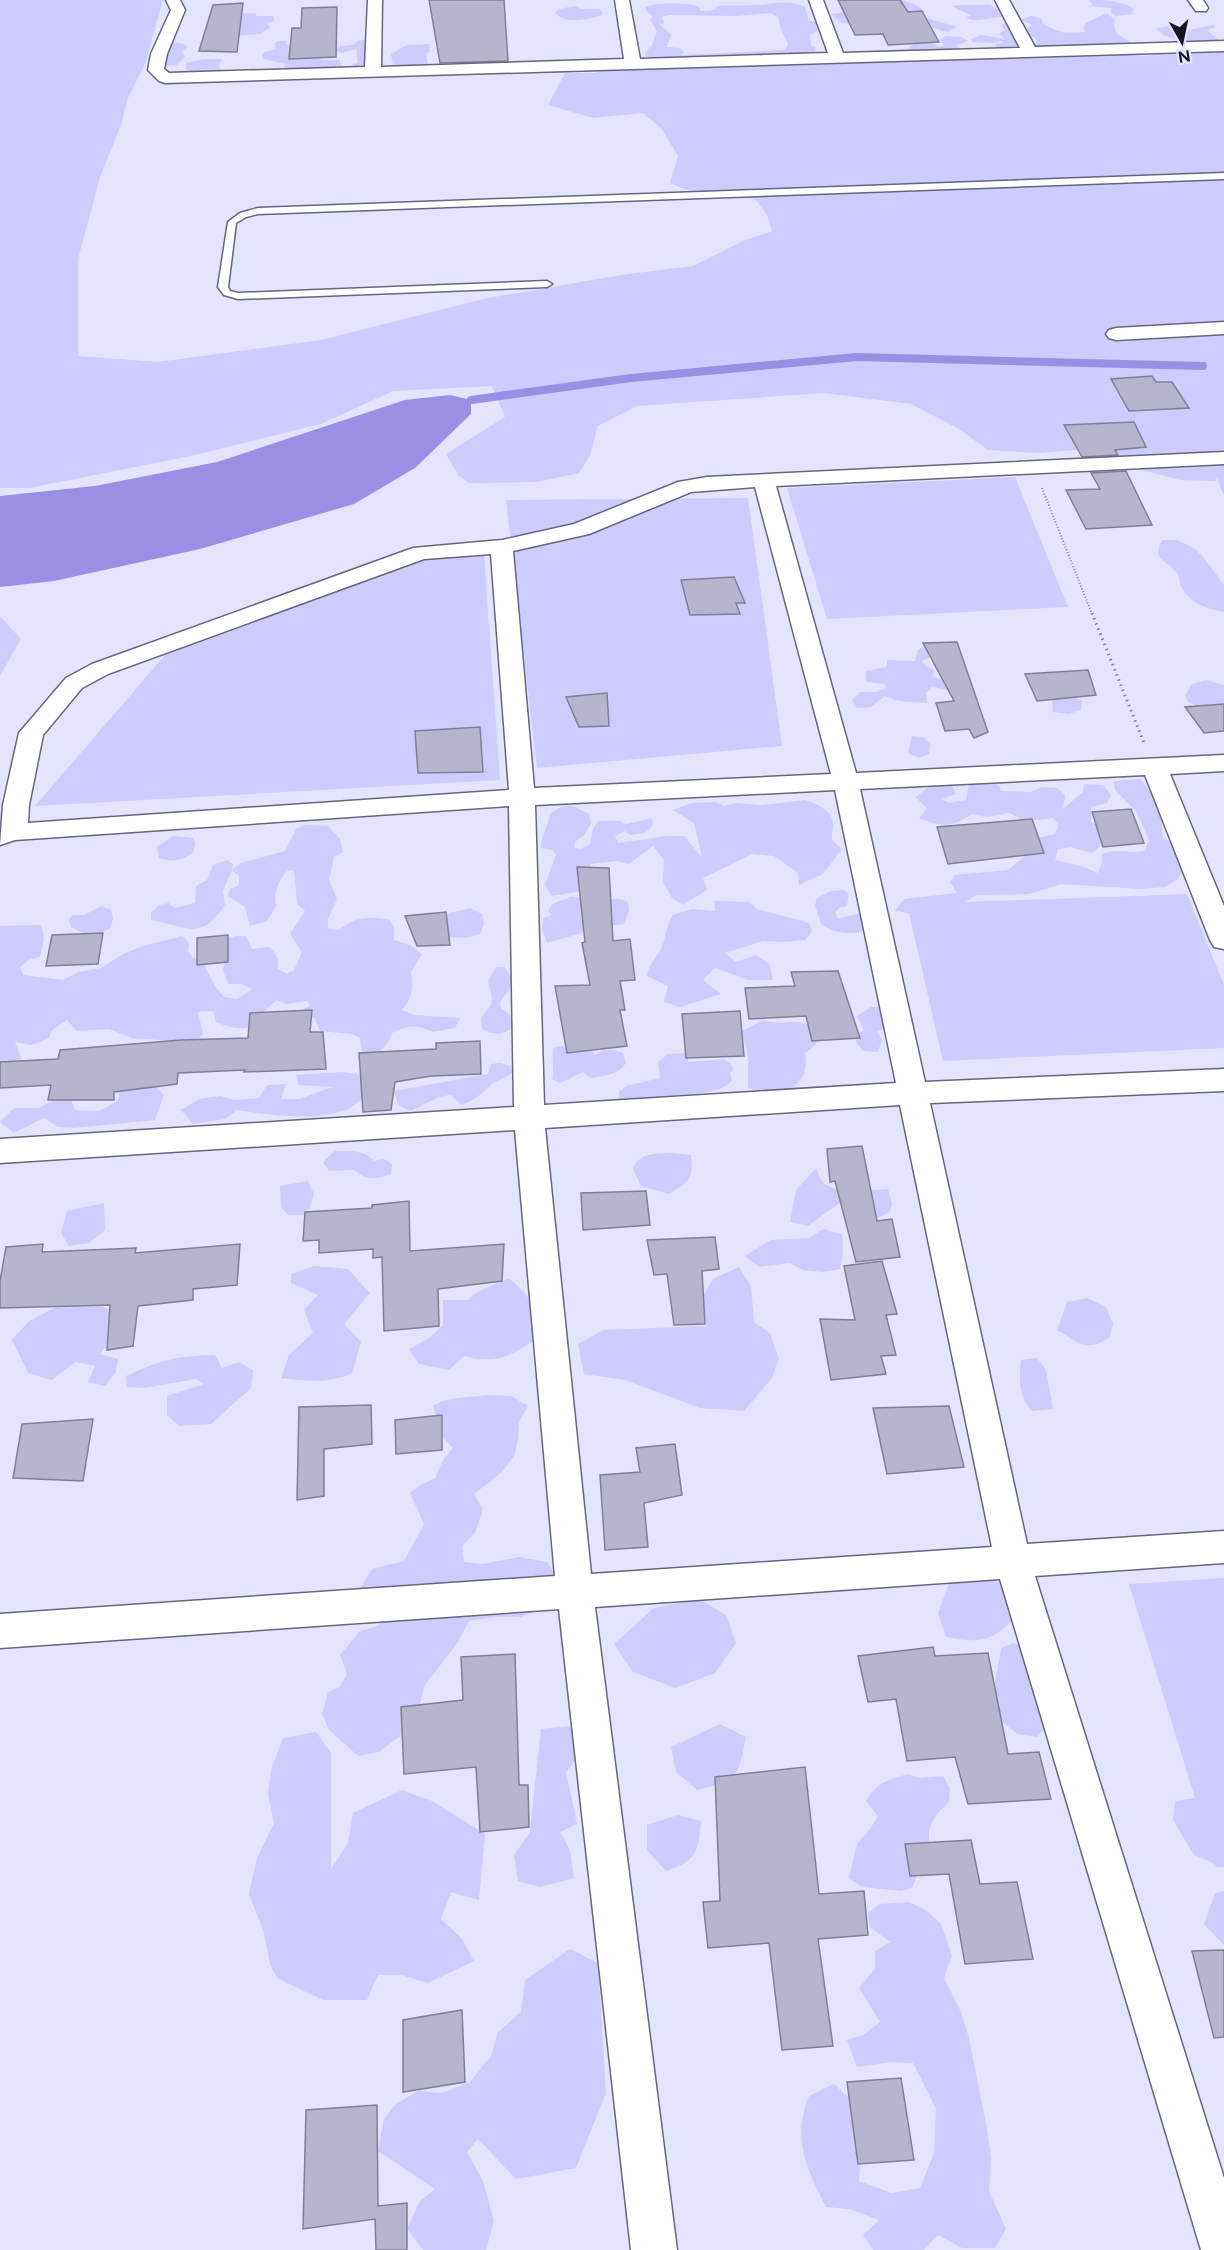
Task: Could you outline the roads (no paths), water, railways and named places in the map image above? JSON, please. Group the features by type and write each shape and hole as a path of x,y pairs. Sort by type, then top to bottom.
{"street":[{"path":"173,0 178,10 159,54 156,70 165,78 1224,46"},
{"path":"373,72 375,0"},
{"path":"622,0 633,64"},
{"path":"816,0 837,58"},
{"path":"1002,0 1030,52"},
{"path":"1116,334 1223,330"},
{"path":"1224,458 707,483 686,487 581,529 502,547 421,553 100,669 74,683 31,732 16,805 7,834 522,797 1224,763"},
{"path":"764,480 846,781 1012,1562 1224,2250"},
{"path":"502,547 522,797 529,1116 575,1592 654,2250"},
{"path":"1154,766 1224,940"},
{"path":"0,1151 913,1093 1224,1080"},
{"path":"0,1631 1224,1547"}],"lane":[{"path":"547,284 238,296 227,293 223,287 232,222 243,215 258,211 1224,176"}],"waterway":[{"path":"471,400 631,378 857,357 1203,366"}]}
